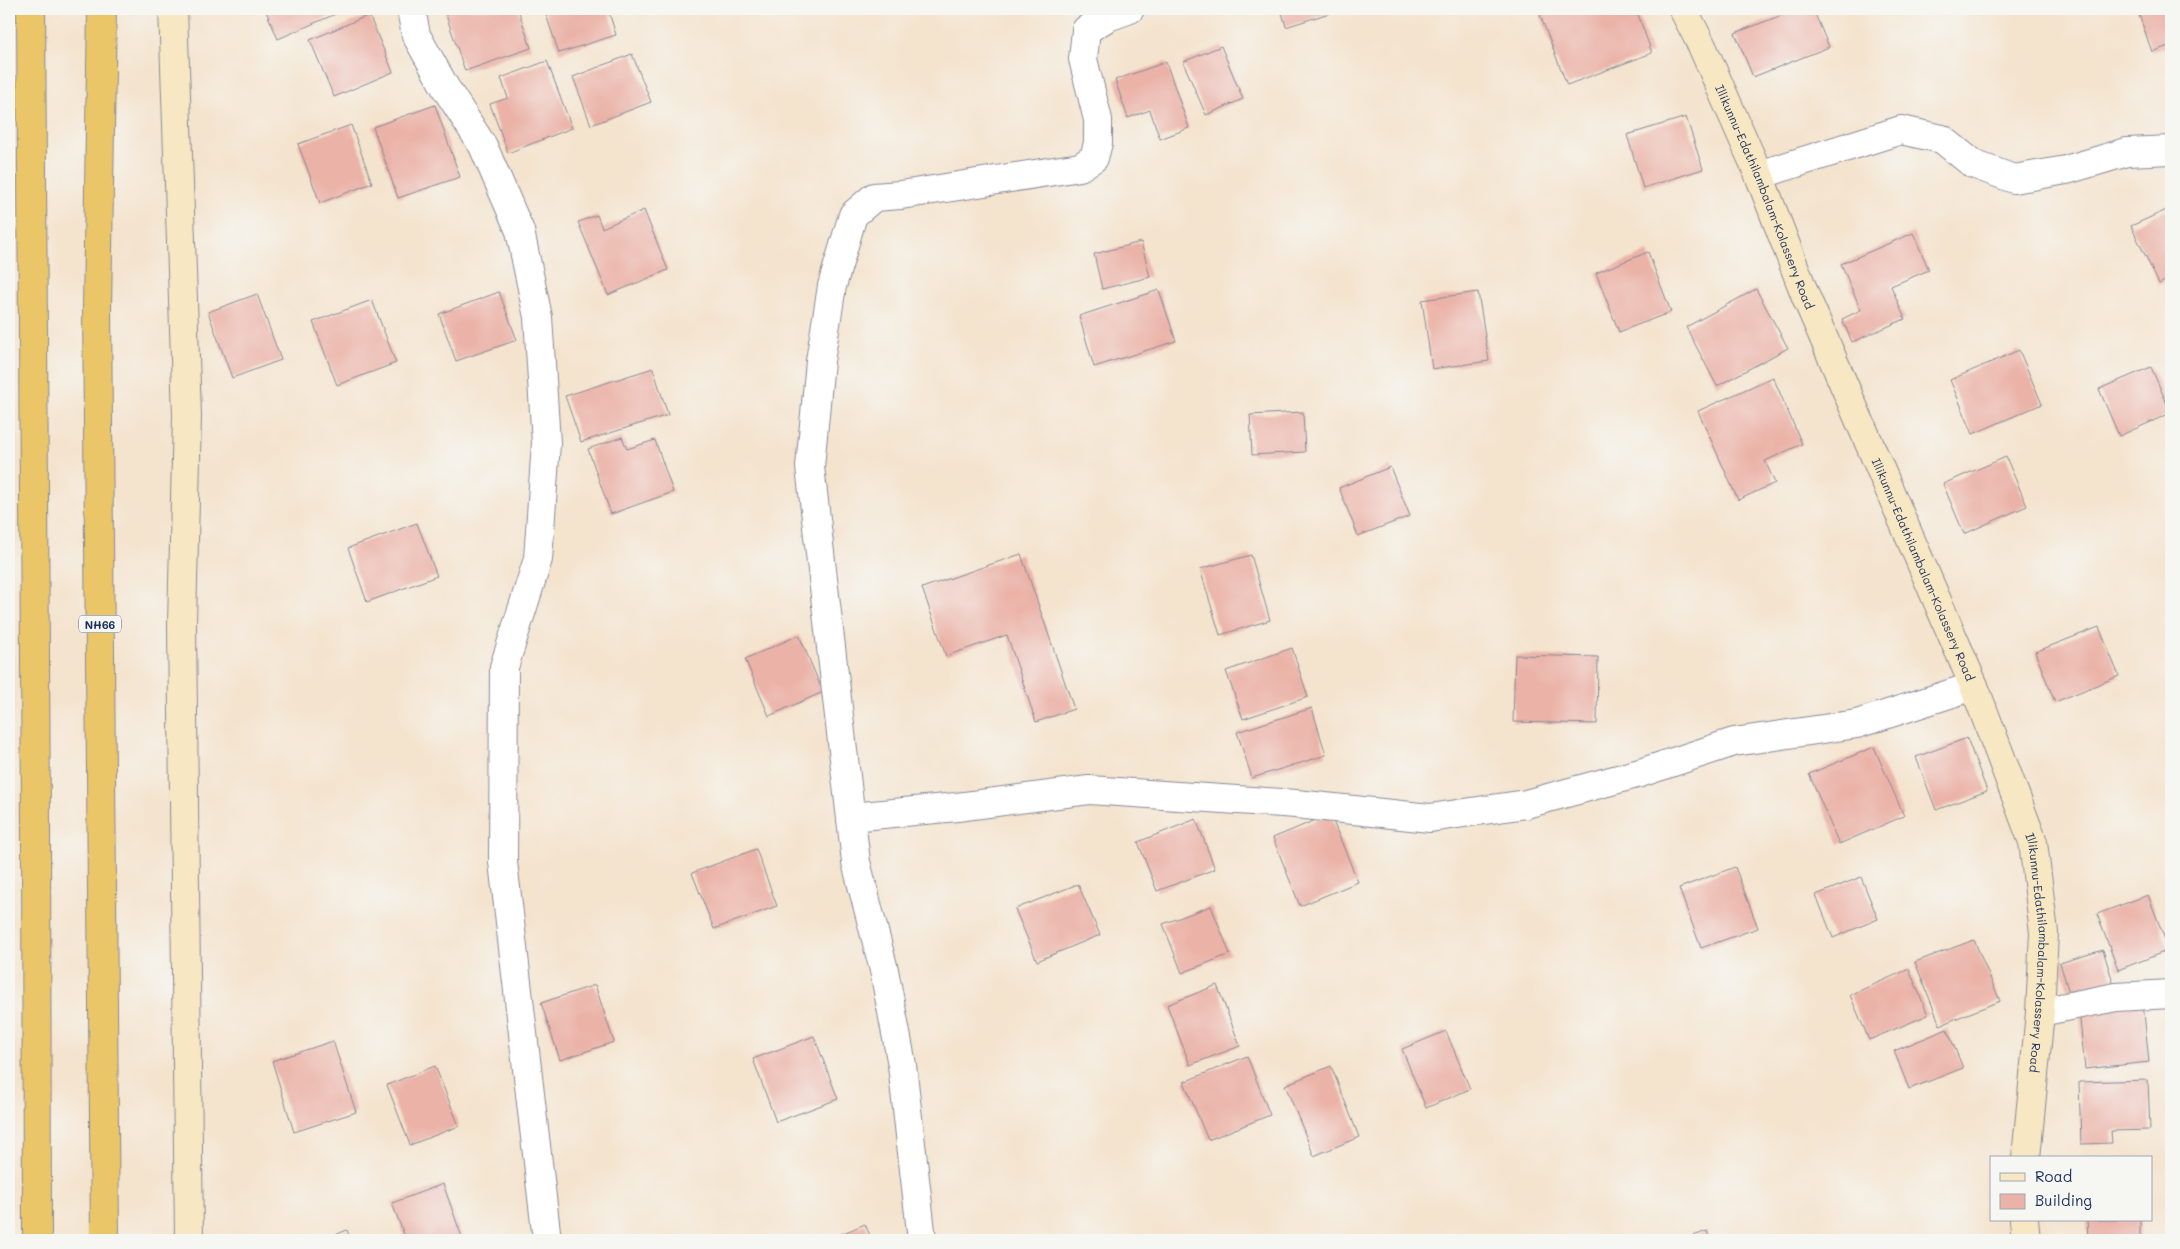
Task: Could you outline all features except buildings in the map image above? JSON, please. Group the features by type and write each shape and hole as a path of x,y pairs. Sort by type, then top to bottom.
{"highway":[{"path":"30,9 37,1240"},
{"name":"NH66","path":"102,9 97,308 105,1240"}],"main road":[{"path":"174,9 187,416 182,624 189,1240"},
{"name":"Illikunnu-Edathilambalam-Kolassery Road","path":"1683,9 1702,46 1759,175 1806,297 1974,686 2033,842 2044,933 2040,1012 2026,1156"},
{"path":"2024,1222 2026,1240"}],"street":[{"path":"411,9 416,34 445,88 482,146 520,231 538,317 546,443 538,559 504,667 503,862 547,1240"},
{"path":"922,1240 902,1065 884,970 856,862 810,467 820,361 830,296 853,215 874,197 901,196 1080,167 1094,158 1098,143 1098,120 1082,59 1086,30 1108,17 1130,9"},
{"path":"1759,175 1901,130 1942,139 1973,164 2014,179 2066,170 2127,152 2171,150"},
{"path":"851,817 958,807 1089,790 1296,804 1430,818 1526,804 1640,773 1734,742 1857,724 1974,686"},
{"path":"2040,1012 2116,997 2171,994"}]}
